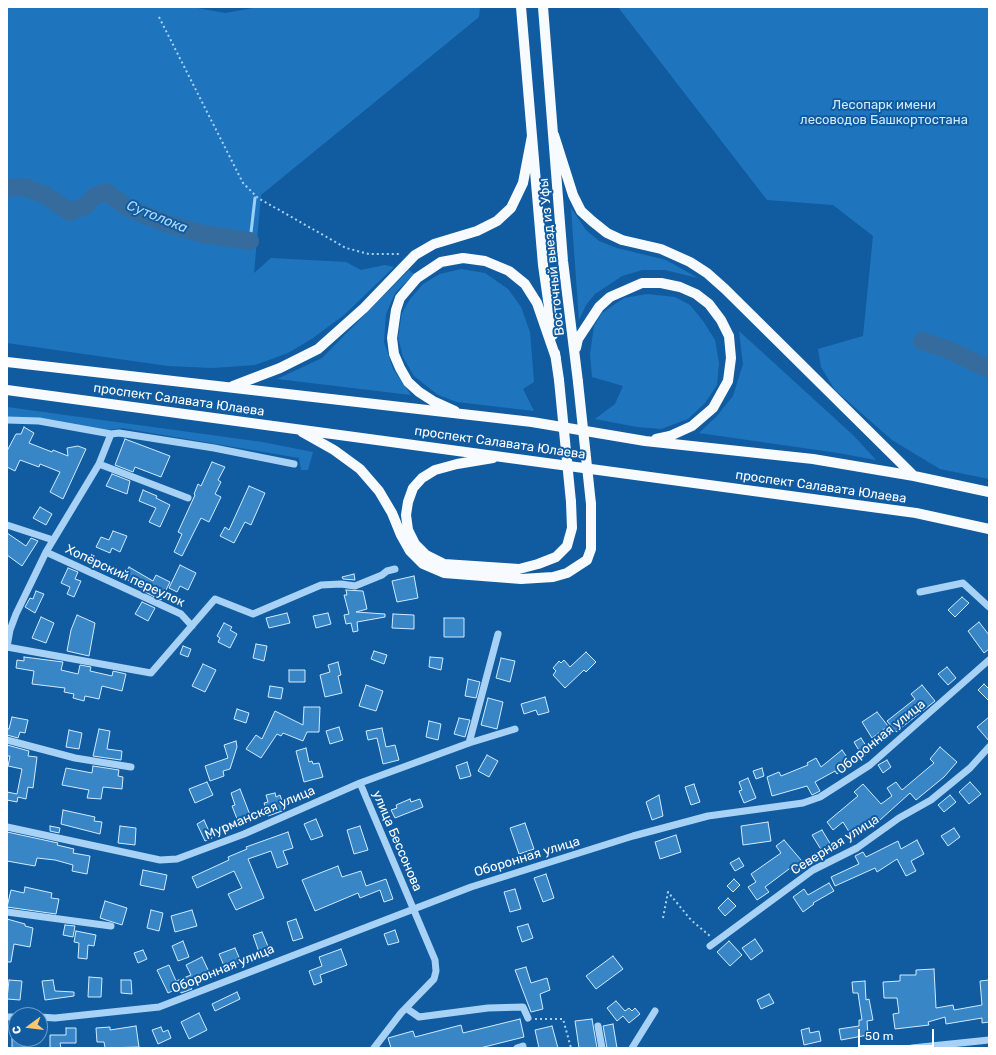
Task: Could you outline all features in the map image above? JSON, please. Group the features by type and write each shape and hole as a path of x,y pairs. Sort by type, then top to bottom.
{"main road":[{"name":"Восточный выезд из Уфы","path":"504,456 457,464 435,470 422,478 413,488 408,502 406,515 408,530 415,544 426,555 444,564 519,569 556,557 567,546 572,528 571,502 559,380 543,265 521,7"},
{"name":"Восточный выезд из Уфы","path":"297,429 334,450 360,469 379,491 392,513 401,535 410,551 423,564 444,573 521,579 567,573 587,560 591,549 591,504 576,352 563,262 543,7"},
{"path":"554,135 573,195 581,211 592,222 607,233 622,240 661,249 690,262 707,273 914,476"},
{"path":"230,387 280,368 318,349 364,308 415,255 434,244 477,231 497,221 511,208 523,183 532,136"},
{"path":"464,415 433,401 419,392 404,375 394,354 392,338 393,324 400,298 416,278 429,269 441,262 463,258 485,260 509,271 525,284 537,303 556,358"},
{"path":"576,352 578,339 599,307 610,297 642,283 661,283 685,289 709,304 721,320 730,336 732,358 728,381 713,408 692,426 670,436 645,441"},
{"name":"проспект Салавата Юлаева","path":"7,362 532,422 645,441 813,459 914,476 989,492"},
{"name":"проспект Салавата Юлаева","path":"7,390 504,456 916,513 989,529"}],"street":[{"path":"7,420 39,421 111,434 119,433 207,447 294,464"},
{"path":"111,434 99,464 46,552 16,614 10,630 7,647 151,673 215,599 254,614 321,585 341,584 354,586 382,575 387,571 395,569"},
{"path":"99,464 188,498"},
{"path":"7,525 53,540"},
{"name":"Хопёрский переулок","path":"46,552 181,614 192,626"},
{"path":"920,592 963,583 989,607"},
{"path":"469,743 498,634"},
{"name":"Оборонная улица","path":"48,1018 159,1007 412,908 471,887 633,836 708,816 803,803 820,797 870,765 989,660"},
{"name":"Мурманская улица","path":"7,827 160,860 177,859 244,834 360,784 469,743 515,729"},
{"path":"7,740 75,758 131,767"},
{"name":"Северная улица","path":"710,946 813,870 856,848 899,818 931,800 970,768 989,747"},
{"name":"улица Бессонова","path":"360,784 412,908 436,960 434,979 406,1008 374,1048"},
{"path":"7,912 111,926"},
{"path":"406,1008 419,1017 488,1008 523,1008 528,1018"},
{"path":"632,1048 655,1010"},
{"path":"598,1026 602,1048"},
{"path":"912,1048 989,1040"},
{"path":"517,1048 523,1046 523,1048"}],"path":[{"path":"160,17 243,183 258,198 346,248 369,254 415,255"},
{"path":"663,918 668,892 691,920 716,941"},
{"path":"528,1018 564,1019 571,1048"}],"green space":[{"path":"7,7 192,7 225,13 259,7 480,7 479,17 261,195 254,273 271,258 346,262 361,270 385,265 394,267 344,315 313,338 288,353 255,365 212,368 168,366 7,343"},
{"name":"Лесопарк имени лесоводов Башкортостана","path":"618,7 989,7 989,479 940,469 892,440 835,390 821,367 818,349 863,336 873,236 833,205 767,200"},
{"path":"571,208 586,230 599,241 617,248 666,260 698,278 665,270 642,270 622,276 595,294 586,305 579,320"},
{"path":"461,269 485,273 508,289 521,307 530,332 534,382 523,389 534,411 457,402 438,395 414,376 403,357 398,337 402,313 410,299 423,284 440,274"},
{"path":"409,270 414,274 395,293 386,314 384,342 393,369 411,395 277,379 322,358"},
{"path":"647,294 675,297 690,305 703,321 715,340 719,363 717,385 705,403 688,419 661,429 637,427 595,419 615,404 623,386 592,377 590,354 594,326 602,313 624,298"},
{"path":"739,331 854,436 876,460 699,433 716,417 733,396 743,364"},
{"path":"7,407 262,442 313,452 308,470 301,470 299,458 122,428 107,430 7,417"}],"building":[{"path":"24,427 34,433 29,443 52,452 53,450 68,456 67,448 78,446 86,449 63,499 50,492 60,472 40,464 39,467 20,460 15,471 7,467 7,451 16,434 21,434"},
{"path":"125,439 170,456 161,477 135,467 133,472 115,465"},
{"path":"212,462 225,467 218,480 221,482 215,494 221,497 209,522 201,518 182,556 174,552 182,534 178,532 195,495 194,494 198,484 201,486"},
{"path":"112,474 130,481 127,494 106,486"},
{"path":"249,486 265,493 251,525 245,522 234,543 220,536 225,527 229,530"},
{"path":"143,490 157,496 156,498 170,505 160,527 149,522 156,508 139,501"},
{"path":"40,507 52,514 46,525 33,518"},
{"path":"113,531 127,536 120,552 112,548 110,553 96,547 101,537 109,540"},
{"path":"7,533 26,546 31,538 38,541 22,566 7,555"},
{"path":"180,565 196,573 188,590 180,586 177,592 169,588"},
{"path":"129,567 153,581 156,575 170,582 161,600 147,593 123,577"},
{"path":"68,568 78,572 75,579 81,581 74,597 67,594 70,587 61,583"},
{"path":"354,574 355,580 343,579 342,577"},
{"path":"414,576 418,598 397,602 392,581"},
{"path":"346,590 363,591 367,609 356,612 385,614 385,617 357,622 358,631 353,632 351,623 346,624 344,615 349,614 344,595 347,595"},
{"path":"36,591 44,594 35,613 25,607 30,598 33,599"},
{"path":"962,597 969,603 955,617 948,610"},
{"path":"142,602 155,608 148,621 135,614"},
{"path":"287,613 290,623 269,628 266,618"},
{"path":"328,613 331,624 316,628 313,616"},
{"path":"393,614 414,615 414,629 392,628"},
{"path":"77,615 95,623 89,656 67,651 71,630"},
{"path":"41,617 54,623 46,643 32,638"},
{"path":"444,618 464,618 464,637 444,637"},
{"path":"979,622 989,635 989,649 984,653 968,631"},
{"path":"224,623 232,627 230,630 237,634 230,648 218,642 220,638 217,636"},
{"path":"256,644 267,646 264,661 253,658"},
{"path":"183,646 191,649 188,657 180,654"},
{"path":"374,651 387,655 384,664 371,659"},
{"path":"586,652 596,662 586,672 584,670 565,688 553,675 556,671 553,668 559,661 561,663 564,660 570,667"},
{"path":"24,657 63,662 61,670 78,674 80,665 91,667 90,671 112,676 113,671 126,674 122,691 102,686 99,699 85,696 84,701 73,698 74,694 64,692 65,688 32,684 34,671 16,668 17,660 24,661"},
{"path":"430,657 443,658 441,670 429,667"},
{"path":"501,658 515,661 510,682 496,678"},
{"path":"338,662 341,675 338,676 342,693 325,697 320,675 330,672 328,665"},
{"path":"203,664 216,670 205,692 192,686"},
{"path":"947,667 956,678 948,685 938,674"},
{"path":"289,670 305,670 305,682 289,682"},
{"path":"468,679 480,682 476,698 465,696"},
{"path":"984,684 989,689 989,701 978,690"},
{"path":"366,685 383,691 376,711 359,706"},
{"path":"922,685 935,701 896,732 887,721 915,699 911,694"},
{"path":"270,686 283,688 281,699 268,697"},
{"path":"545,697 549,712 538,715 536,710 524,714 521,704"},
{"path":"488,698 503,702 497,729 481,725"},
{"path":"304,707 320,707 319,732 307,732 303,741 283,733 281,736 277,734 261,758 246,749 256,735 262,739 275,711 303,725"},
{"path":"237,709 249,713 246,723 234,719"},
{"path":"877,712 888,726 872,738 862,722"},
{"path":"12,717 28,720 25,733 20,732 18,738 7,735 7,729 9,729"},
{"path":"989,717 989,741 977,727"},
{"path":"459,718 470,720 465,737 454,734"},
{"path":"429,721 441,724 438,740 426,737"},
{"path":"339,727 343,740 330,744 326,731"},
{"path":"382,728 386,747 395,745 399,760 383,764 377,738 368,740 366,731"},
{"path":"99,729 110,731 107,749 122,751 121,760 93,756"},
{"path":"69,730 82,733 79,749 66,747"},
{"path":"861,738 870,752 863,757 854,742"},
{"path":"236,741 237,747 230,769 223,771 224,776 210,781 205,766 228,758 224,745"},
{"path":"7,745 29,751 28,756 37,757 33,788 28,787 26,799 18,797 17,802 7,800 7,792 17,794 22,769 8,766 10,756 7,756"},
{"path":"940,747 957,762 944,777 916,800 910,793 880,820 878,817 851,835 843,822 833,830 827,822 858,796 854,792 863,784 881,804 892,796 887,788 896,782 902,790 934,763 930,759"},
{"path":"306,748 309,762 312,761 313,764 319,763 323,777 304,782 296,751"},
{"path":"842,750 851,763 837,774 835,771 815,782 820,791 812,795 807,786 772,796 767,777 779,772 781,776 808,765 807,763 816,758 821,767"},
{"path":"487,755 498,761 489,777 478,771"},
{"path":"887,760 891,767 883,773 878,765"},
{"path":"467,762 471,776 460,779 456,766"},
{"path":"93,766 119,770 118,776 123,777 122,789 103,787 101,799 87,798 89,790 62,785 66,768 92,773"},
{"path":"762,768 764,776 756,779 753,771"},
{"path":"748,778 756,798 744,803 739,791 742,790 739,782"},
{"path":"207,782 213,795 195,803 189,789"},
{"path":"970,782 981,794 969,804 959,792"},
{"path":"694,784 700,802 691,805 685,787"},
{"path":"240,789 252,820 239,824 232,806 235,805 231,793"},
{"path":"275,793 276,797 280,795 285,810 268,816 264,803 268,802 266,795"},
{"path":"659,795 663,816 652,820 646,802"},
{"path":"950,795 956,802 944,812 938,805"},
{"path":"410,799 411,802 420,799 423,807 395,818 391,810 397,808 396,805"},
{"path":"63,810 95,817 94,821 102,822 100,834 61,824"},
{"path":"316,819 323,836 311,840 304,824"},
{"path":"204,820 212,838 205,841 197,824"},
{"path":"768,822 771,841 743,845 741,826"},
{"path":"525,823 534,849 519,854 510,828"},
{"path":"50,826 60,828 59,833 50,831"},
{"path":"120,826 136,828 135,845 118,843"},
{"path":"360,826 368,850 354,854 347,830"},
{"path":"954,828 960,837 948,846 941,836"},
{"path":"822,830 834,850 825,856 812,835"},
{"path":"7,832 58,843 57,845 74,849 73,853 90,856 87,874 72,871 73,865 55,860 37,858 35,866 7,861"},
{"path":"288,832 293,848 283,851 288,864 277,868 271,851 248,859 264,898 236,910 228,894 242,888 234,871 197,888 192,877 229,860 228,857 247,849 246,847"},
{"path":"676,835 681,852 660,859 655,842"},
{"path":"784,840 807,867 798,873 793,866 765,887 769,892 757,900 748,887 756,882 751,874 781,853 776,846"},
{"path":"917,840 924,854 911,861 916,871 906,876 897,859 877,872 875,868 835,886 831,877 859,864 855,856 863,852 866,857 898,841 901,849"},
{"path":"739,858 744,866 735,871 730,863"},
{"path":"338,866 342,877 361,871 366,886 386,879 393,899 384,902 380,890 360,898 358,893 315,911 302,880"},
{"path":"143,870 167,875 164,890 140,885"},
{"path":"546,874 554,898 543,902 534,878"},
{"path":"734,879 740,885 733,892 727,886"},
{"path":"829,883 834,891 813,903 814,904 803,912 793,897 804,889 808,895"},
{"path":"25,887 52,893 51,898 59,899 56,914 7,907 11,890 24,893"},
{"path":"515,889 521,909 510,912 504,892"},
{"path":"728,898 736,906 725,916 718,908"},
{"path":"105,901 127,908 122,925 100,918"},
{"path":"151,910 163,913 159,931 147,928"},
{"path":"192,910 197,926 175,932 171,916"},
{"path":"7,919 33,928 30,947 14,944 11,962 7,962"},
{"path":"296,919 303,938 293,941 287,922"},
{"path":"528,924 533,938 522,942 517,927"},
{"path":"65,925 75,926 73,937 63,935"},
{"path":"395,930 399,942 388,945 384,934"},
{"path":"76,931 96,935 94,946 88,945 87,959 78,958 79,943 74,942"},
{"path":"262,932 270,951 260,955 253,935"},
{"path":"755,939 763,951 751,960 742,948"},
{"path":"183,941 189,957 178,961 172,946"},
{"path":"729,941 742,955 730,966 717,952"},
{"path":"235,948 241,962 225,968 219,954"},
{"path":"341,949 347,965 320,975 322,982 314,985 309,971 322,966 319,957"},
{"path":"143,950 147,959 138,963 134,953"},
{"path":"613,956 623,969 596,989 586,976"},
{"path":"202,957 211,976 190,986 192,989 181,993 179,988 168,993 157,970 169,965 176,981 191,975 186,965"},
{"path":"526,967 531,983 547,978 550,990 540,994 543,1009 531,1012 515,970"},
{"path":"934,969 936,1008 953,1005 954,1010 982,1005 980,981 989,980 989,1022 982,1023 982,1018 946,1024 945,1017 928,1022 929,1025 895,1029 893,1014 899,1013 897,998 884,998 883,982 900,981 900,975 916,975 916,970"},
{"path":"89,977 102,978 101,997 88,997"},
{"path":"9,980 22,981 20,1000 7,999"},
{"path":"53,980 55,991 74,992 74,996 45,1000 42,981"},
{"path":"121,980 131,980 132,994 121,993"},
{"path":"865,981 866,1000 869,999 873,1020 867,1021 868,1035 841,1040 839,1029 859,1026 859,1020 862,1020 858,993 853,993 852,982"},
{"path":"237,992 240,999 215,1011 212,1004"},
{"path":"769,994 774,1003 761,1009 757,1000"},
{"path":"616,1001 625,1011 629,1008 632,1011 635,1008 640,1014 629,1023 623,1016 617,1021 607,1008"},
{"path":"199,1013 207,1030 189,1039 181,1022"},
{"path":"520,1019 524,1037 480,1048 391,1048 388,1038 413,1031 415,1037 461,1025 463,1033"},
{"path":"592,1019 597,1048 579,1048 575,1021"},
{"path":"613,1024 617,1048 607,1048 603,1026"},
{"path":"136,1026 139,1047 105,1048 104,1042 97,1042 96,1028 110,1027 110,1030"},
{"path":"552,1026 558,1048 539,1048 535,1030"},
{"path":"161,1027 163,1032 168,1030 171,1038 158,1044 152,1030"},
{"path":"66,1028 76,1028 76,1043 60,1043 61,1048 50,1048 50,1035 66,1035"},
{"path":"809,1028 810,1033 819,1031 821,1041 804,1045 801,1030"}],"waterway":[{"name":"Сутолока","path":"7,188 24,187 45,195 70,212 85,206 95,196 106,192 128,208 165,223 203,234 250,241"},
{"path":"250,241 255,198"},
{"name":"Сутолока","path":"922,341 949,350 989,369"}]}
